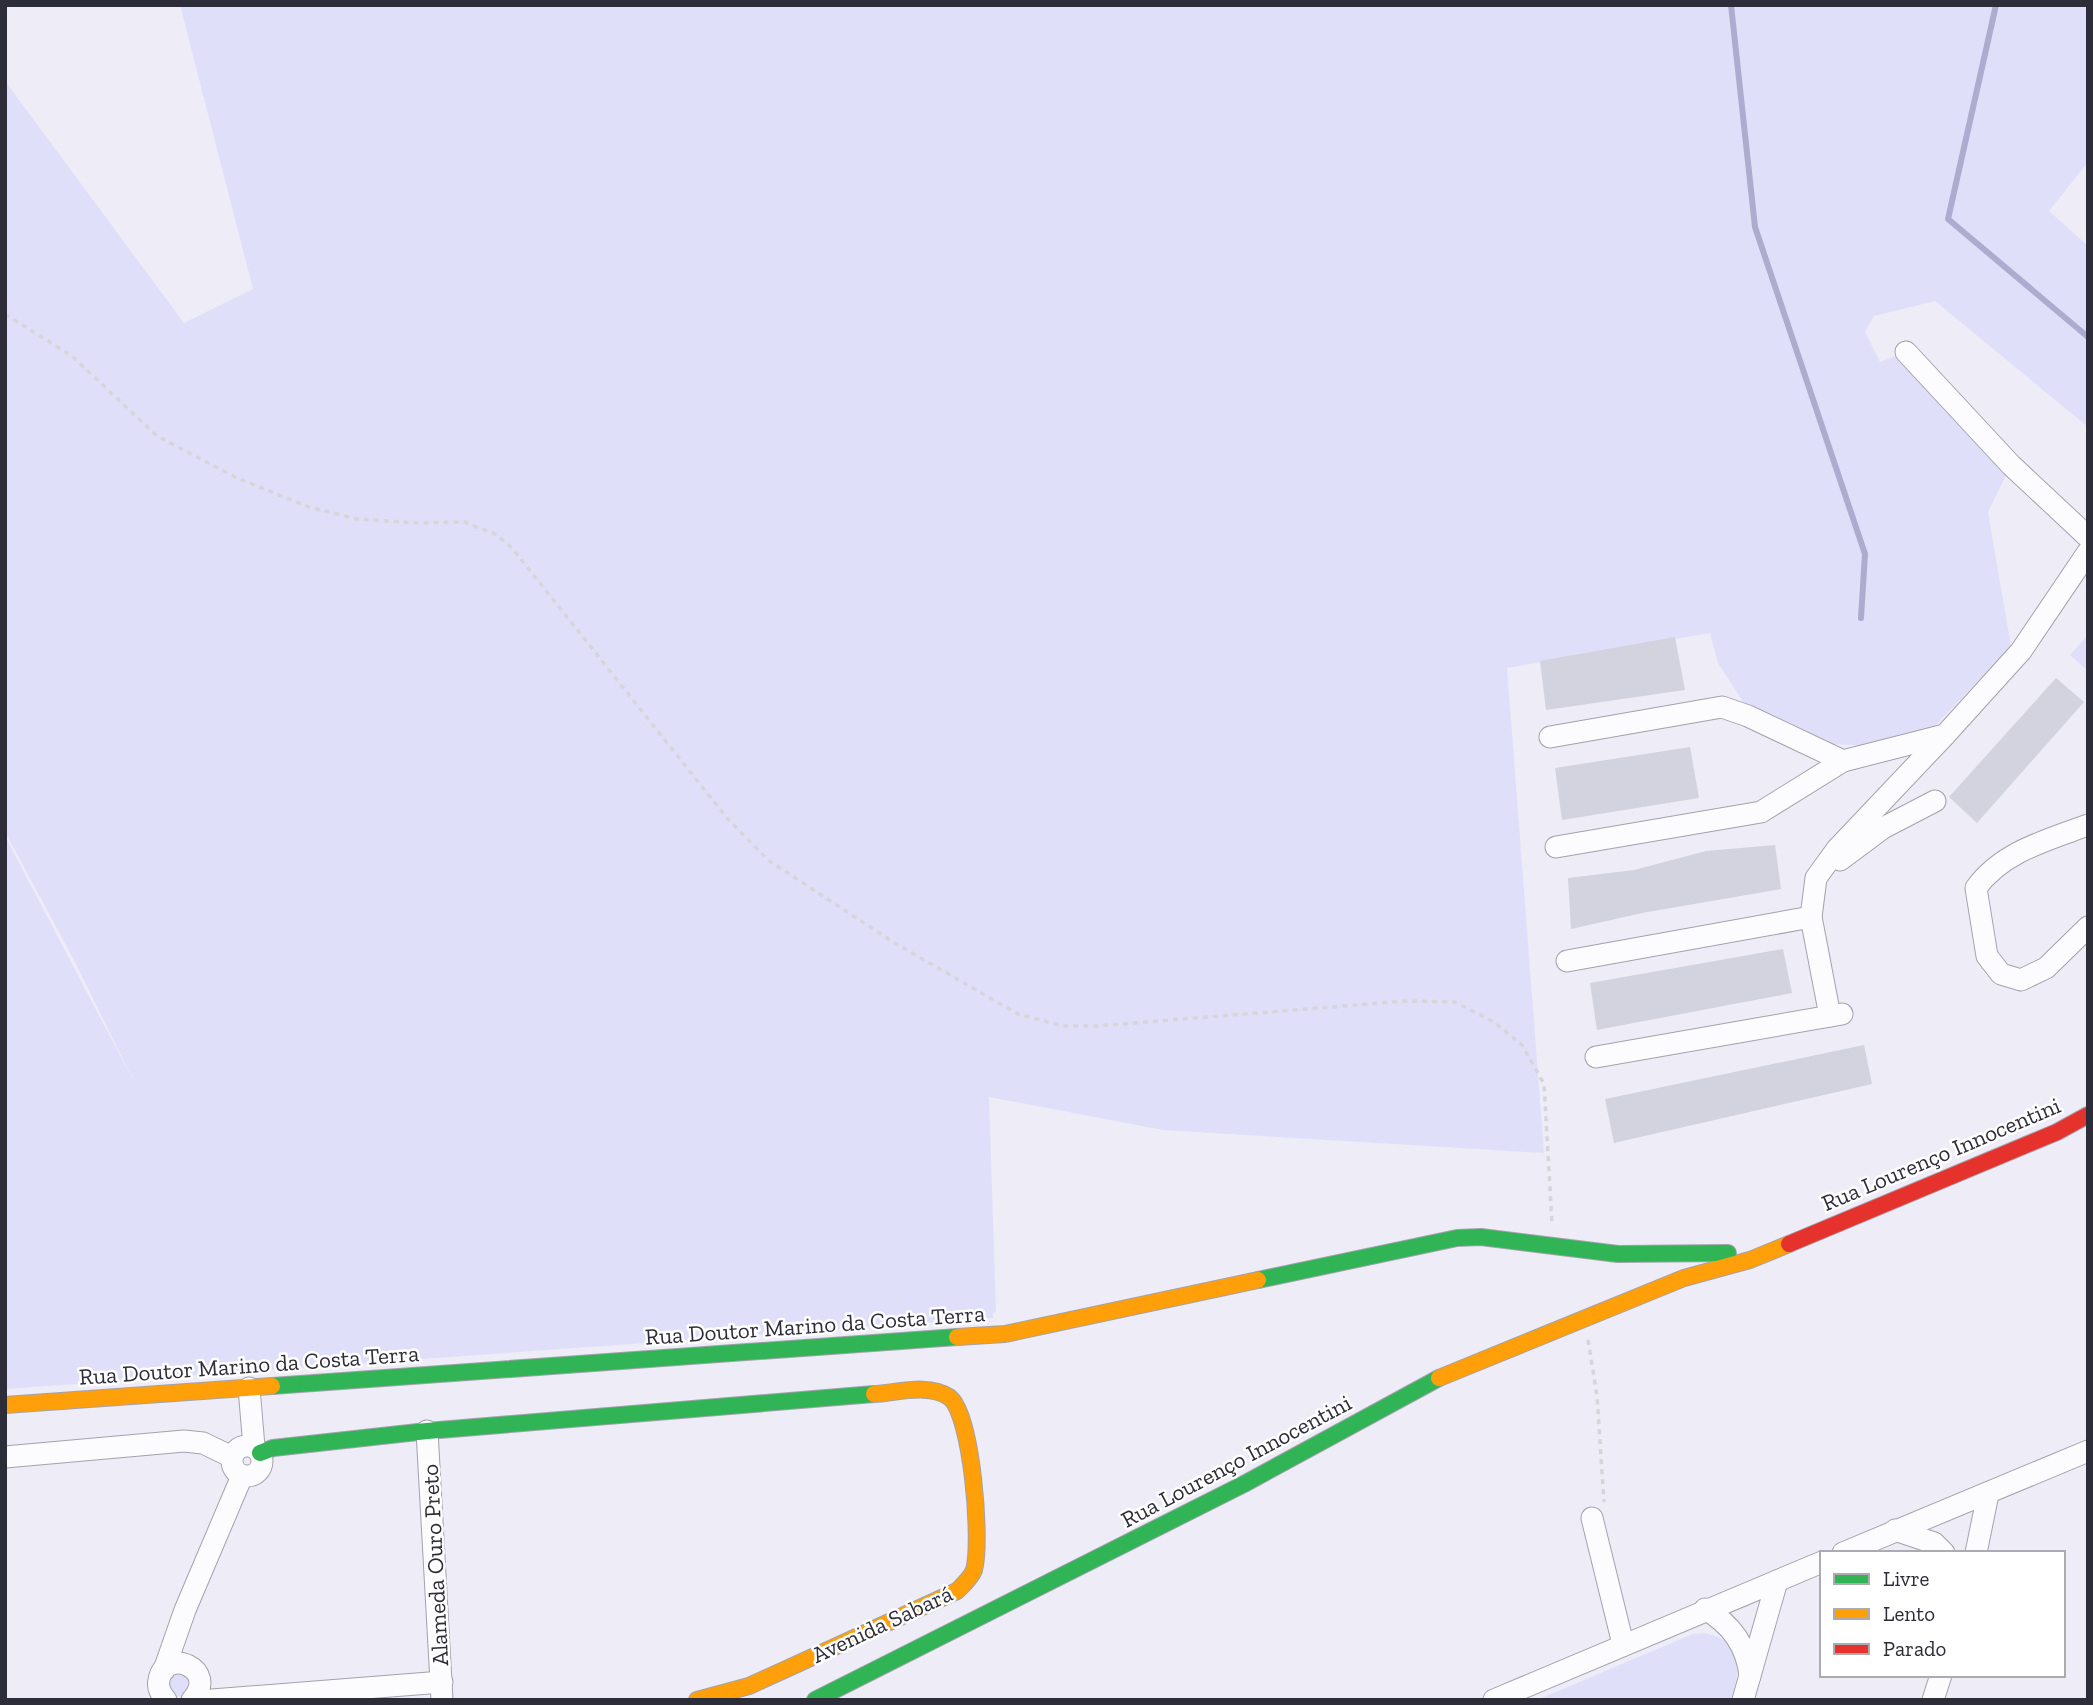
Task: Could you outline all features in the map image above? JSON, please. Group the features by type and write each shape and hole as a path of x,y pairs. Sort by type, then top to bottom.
{"main road":[{"name":"Rua Lourenço Innocentini","path":"1684,1278 1750,1260 2057,1132 2088,1115"},
{"name":"Rua Lourenço Innocentini","path":"815,1700 1244,1485 1454,1370 1585,1320 1684,1278 1728,1254 1768,1241 1811,1233"},
{"name":"Rua Doutor Marino da Costa Terra","path":"5,1405 1004,1334 1438,1241 1481,1237 1618,1254 1728,1254"},
{"name":"Rua Doutor Marino da Costa Terra","path":"1618,1254 1647,1268 1684,1278"},
{"name":"Avenida Sabará","path":"427,1431 929,1390 941,1391 951,1398 964,1420 976,1538 975,1562 966,1582 957,1591 749,1686 696,1700"},
{"path":"257,1450 427,1431"}],"street":[{"path":"1906,352 2011,465 2088,537"},
{"path":"1596,1057 1836,1015 1811,917 1815,878 1837,849 2021,651 2088,552"},
{"path":"1550,737 1722,707 1748,716 1843,761"},
{"path":"1556,847 1761,812 1843,761 1945,735"},
{"path":"1815,878 1883,828 1935,802"},
{"path":"2088,825 2034,845 1991,868 1976,888 1987,956 2001,974 2021,980 2046,968 2088,928"},
{"path":"1567,961 1811,917"},
{"path":"242,1476 253,1475 261,1468 249,1388"},
{"name":"Alameda Ouro Preto","path":"427,1431 445,1694"},
{"path":"5,1457 184,1441 203,1443 232,1457"},
{"path":"242,1476 232,1466 232,1457 243,1446 257,1450"},
{"path":"1848,1551 2088,1451"},
{"path":"160,1688 185,1610 242,1476"},
{"path":"1976,1551 1988,1494"},
{"path":"1592,1518 1623,1644"},
{"path":"1895,1530 1934,1544 1942,1551"},
{"path":"1494,1700 1820,1563"},
{"path":"1743,1700 1777,1581"},
{"path":"1705,1609 1734,1632 1746,1654 1750,1678"},
{"path":"185,1610 200,1689 192,1700"},
{"path":"160,1688 181,1663 196,1672 255,1694"},
{"path":"1933,1700 1940,1677"},
{"path":"212,1700 255,1694 445,1694"}],"path":[{"path":"5,314 72,356 157,436 237,478 309,507 357,519 418,523 464,522 495,534 512,548 727,818 768,860 893,942 1017,1014 1063,1026 1097,1026 1405,1001 1455,1003 1494,1022 1522,1045 1544,1084 1553,1246"},
{"path":"1585,1320 1597,1396 1605,1500 1592,1518"}],"shaded area":[{"path":"180,5 2088,5 2088,162 2049,211 2088,246 2088,427 1935,301 1874,316 1865,332 1880,362 1906,352 2011,465 1988,512 2011,646 1936,725 1874,746 1832,744 1746,706 1718,663 1710,633 1507,668 1544,1153 1163,1130 989,1097 996,1312 993,1313 993,1318 5,1389 5,836 135,1084 74,960 5,832 5,81 184,323 253,289"},
{"path":"2088,635 2088,671 2070,655"},
{"path":"1705,1633 1727,1642 1733,1650 1737,1678 1731,1700 1537,1700 1693,1634"},
{"path":"173,1670 193,1679 186,1696 172,1697 165,1677"}],"building":[{"path":"1675,637 1685,690 1546,710 1540,661"},
{"path":"2056,678 2084,702 1977,823 1949,797"},
{"path":"1690,747 1699,798 1562,820 1555,768"},
{"path":"1775,845 1781,889 1642,913 1571,929 1568,878 1634,870 1706,851"},
{"path":"1783,949 1792,993 1597,1030 1590,983"},
{"path":"1864,1045 1872,1084 1614,1143 1605,1099"}],"waterway":[{"path":"1731,5 1755,227 1865,554 1861,618"},
{"path":"1996,5 1948,219 2088,337"}],"traffic: fast":[{"path":"1258,1280 1457,1238 1481,1237 1618,1254 1728,1253"},
{"path":"272,1386 957,1337"},
{"path":"815,1700 1244,1484 1439,1378"},
{"path":"260,1453 273,1448 427,1431 874,1394"}],"traffic: slow":[{"path":"1439,1378 1684,1278 1750,1260 1789,1244"},
{"path":"957,1337 1005,1334 1258,1280"},
{"path":"5,1405 272,1386"},
{"path":"697,1700 749,1686 957,1591 973,1573 976,1555 976,1507 969,1451 957,1408 949,1397 932,1390 874,1394"}],"traffic: jam":[{"path":"1789,1244 2057,1132 2088,1115"}]}
